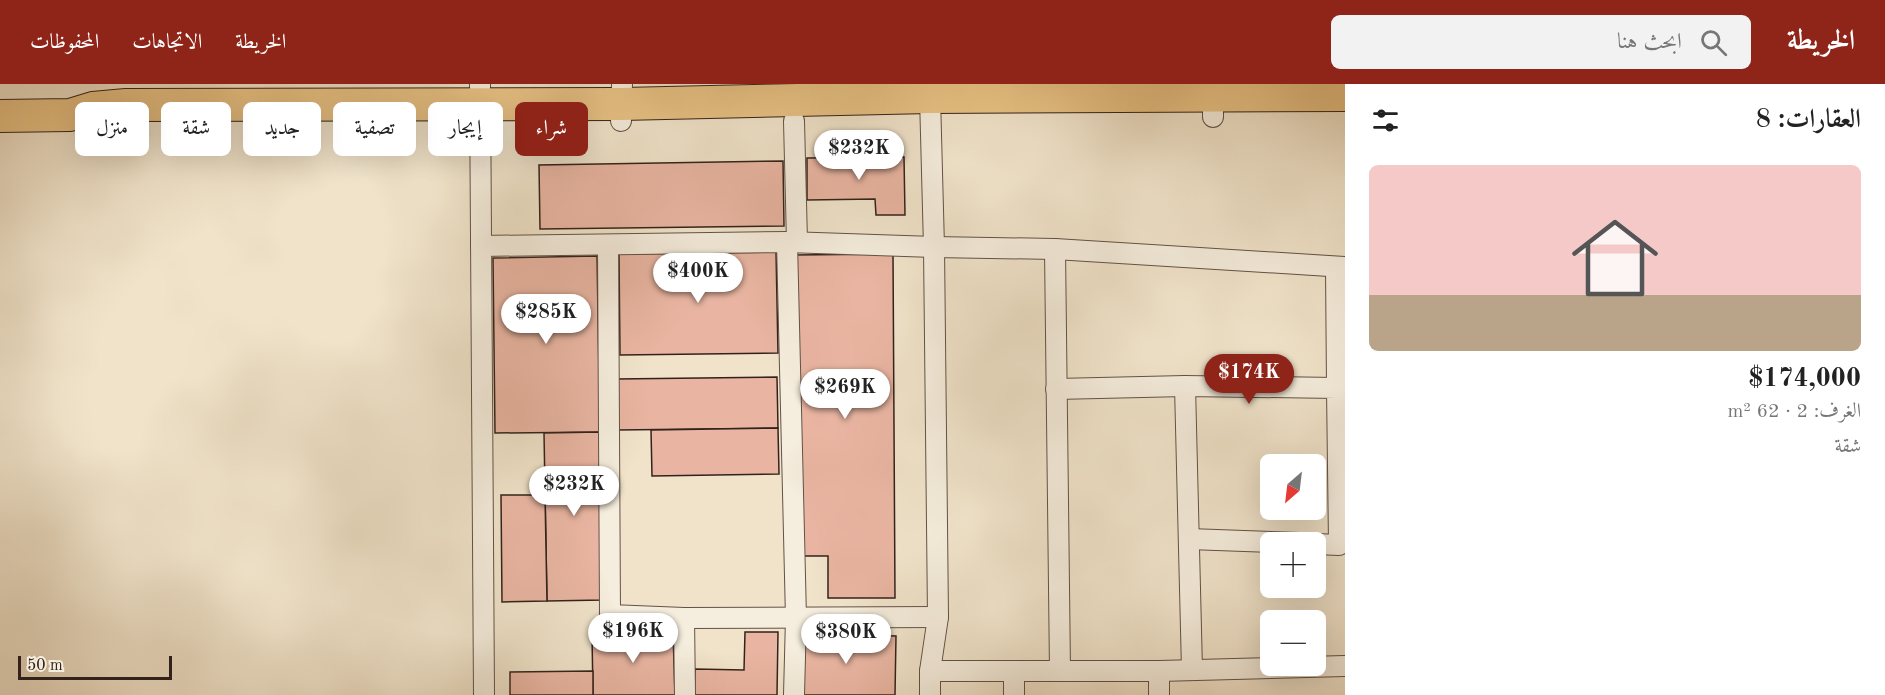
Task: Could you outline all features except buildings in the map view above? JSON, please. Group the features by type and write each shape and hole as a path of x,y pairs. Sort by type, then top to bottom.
{"main road":[{"path":"503,104 930,107 1345,95"},
{"path":"1226,99 1345,117"},
{"path":"622,103 794,121 930,107"},
{"path":"0,116 70,115 86,121 114,124 428,107"}],"street":[{"path":"930,107 934,247 938,617 930,671 930,695"},
{"path":"794,121 792,242 796,618 794,695"},
{"path":"480,156 484,695"},
{"path":"480,246 792,242 1055,249 1340,267 1337,388 1342,545 1326,544"},
{"path":"608,245 610,615 684,618 938,617"},
{"path":"1055,249 1060,671"},
{"path":"1056,389 1185,386 1337,388"},
{"path":"1185,386 1192,670"},
{"path":"1189,539 1260,542"},
{"path":"684,618 685,695"},
{"path":"930,671 1159,671 1345,666"},
{"path":"1014,671 1014,695"},
{"path":"1159,671 1159,695"}]}
